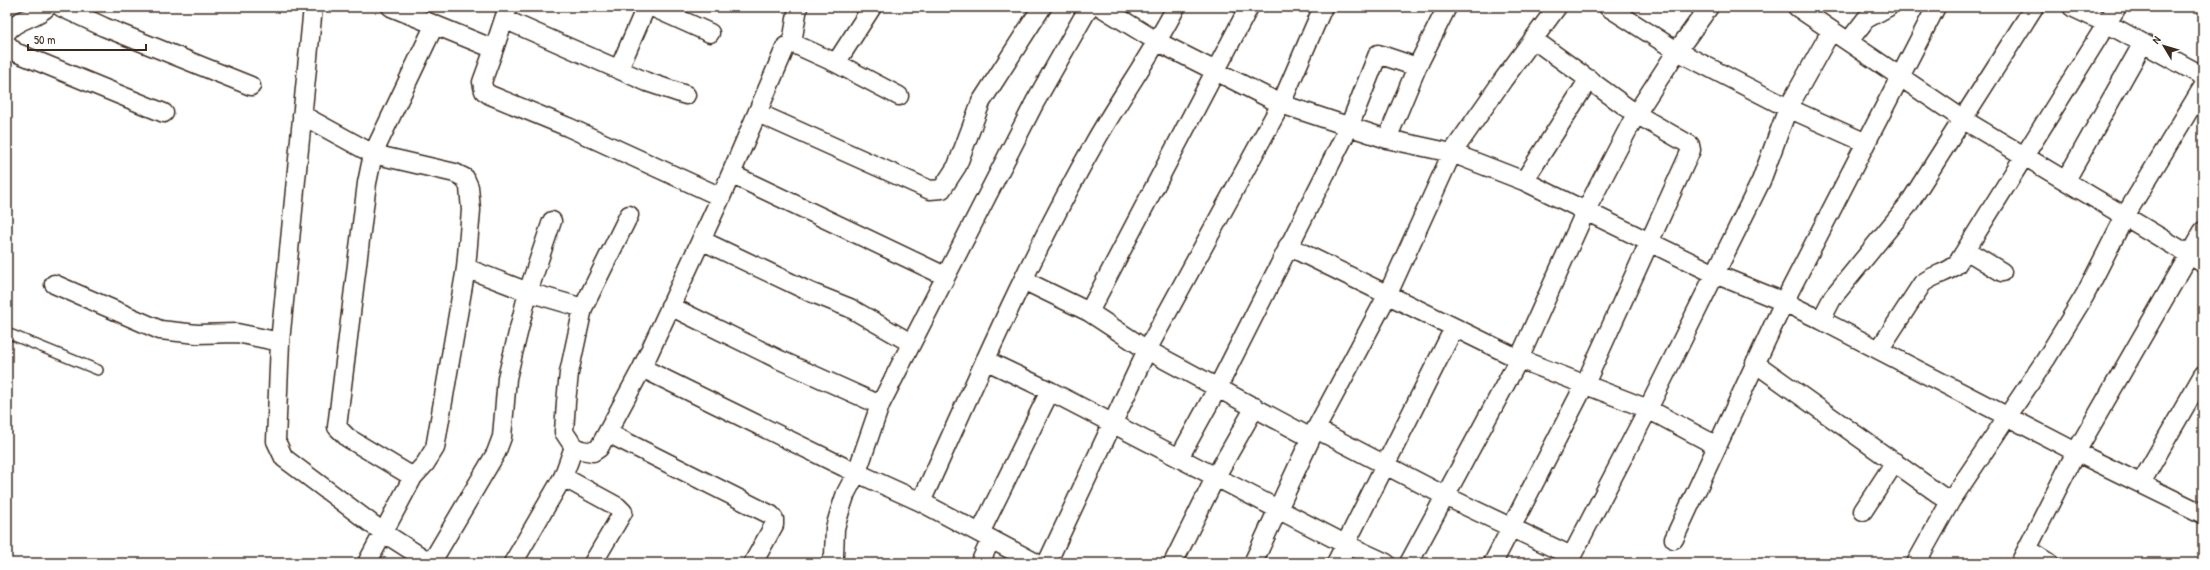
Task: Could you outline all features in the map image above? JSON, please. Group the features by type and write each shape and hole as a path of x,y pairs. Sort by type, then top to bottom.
{"street":[{"path":"7,32 12,25 35,16 47,7"},
{"path":"61,7 104,27 251,86"},
{"path":"313,7 280,342 276,441 284,458 384,533 431,563 496,453 500,443 507,378 528,292 552,221"},
{"path":"391,7 425,17 494,49"},
{"path":"619,69 646,7"},
{"path":"652,7 710,33"},
{"path":"792,43 798,7"},
{"path":"836,63 872,7"},
{"path":"758,113 930,190 942,189 957,166 981,102 1042,7"},
{"path":"830,563 834,556 835,528 840,511 846,493 856,472 880,405 910,343 1035,102 1089,7"},
{"path":"1101,7 1158,42 1281,104 1387,139 1452,153 1524,181 1715,274 1784,302 1821,320 2076,452 2203,514"},
{"path":"921,502 1023,280 1095,142 1158,42 1176,7"},
{"path":"1089,312 1249,7"},
{"path":"1047,563 1147,350 1281,104 1322,7"},
{"path":"1387,139 1417,67 1447,7"},
{"path":"1253,563 1277,508 1314,434 1387,296 1452,153 1557,7"},
{"path":"1608,7 1677,51 1788,108 1864,142"},
{"path":"1409,563 1519,359 1585,212 1636,114 1677,51 1710,7"},
{"path":"1797,7 1964,120 2196,259"},
{"path":"1849,41 1866,19 1888,7"},
{"path":"1674,539 1784,302 1834,207 1864,142 1900,78 1936,7"},
{"path":"1821,320 1833,297 1908,205 1964,120 2034,7"},
{"path":"2072,7 2106,23 2203,76"},
{"path":"1880,350 1922,284 1929,278 1949,272 1966,250 2117,7"},
{"path":"686,95 619,69 506,13 482,82 484,91 490,95 568,127 721,197"},
{"path":"413,477 348,438 337,427 367,183 373,154 425,17"},
{"path":"1023,280 1089,312 1147,350 1255,407 1386,465 1445,496 1510,527 1570,560 1648,409 1760,181 1788,108 1831,31"},
{"path":"1493,563 1510,527 1585,384 1691,150 1690,145 1636,114 1533,39"},
{"path":"792,43 836,63 900,96"},
{"path":"629,215 584,308 569,373 564,432 574,447 593,452 599,448 608,433 642,368 721,197 786,46 792,43"},
{"path":"2066,180 2143,43"},
{"path":"7,44 15,52 164,113"},
{"path":"1179,458 1218,387 1349,127 1378,54 1417,67"},
{"path":"1524,181 1589,79"},
{"path":"1916,563 1950,502 2008,416 2085,295 2125,216 2203,86"},
{"path":"302,115 373,154 455,173 464,178 469,187 471,210 466,268 435,448 425,464 413,477 367,563"},
{"path":"731,174 945,276"},
{"path":"2049,563 2024,556 2076,452 2196,259 2203,232"},
{"path":"701,240 810,292 850,308 910,343"},
{"path":"1288,246 1387,296 1519,359 1648,409 1717,446"},
{"path":"1966,250 2002,272"},
{"path":"466,268 528,292 584,308"},
{"path":"54,284 160,330 197,334 237,333 280,342"},
{"path":"670,306 780,360 880,405"},
{"path":"1336,563 1454,328"},
{"path":"985,360 1050,391 1345,544 1386,563"},
{"path":"1756,363 1950,502"},
{"path":"642,368 921,502 1036,563"},
{"path":"2141,483 2203,375"},
{"path":"980,563 986,536 1050,391"},
{"path":"1173,563 1216,476 1255,407"},
{"path":"608,433 771,515 774,519 774,525 753,563"},
{"path":"513,563 563,476 574,447"},
{"path":"1862,511 1895,462"},
{"path":"563,476 618,507 623,512 593,563"}],"lane":[{"path":"7,333 98,370"}]}
